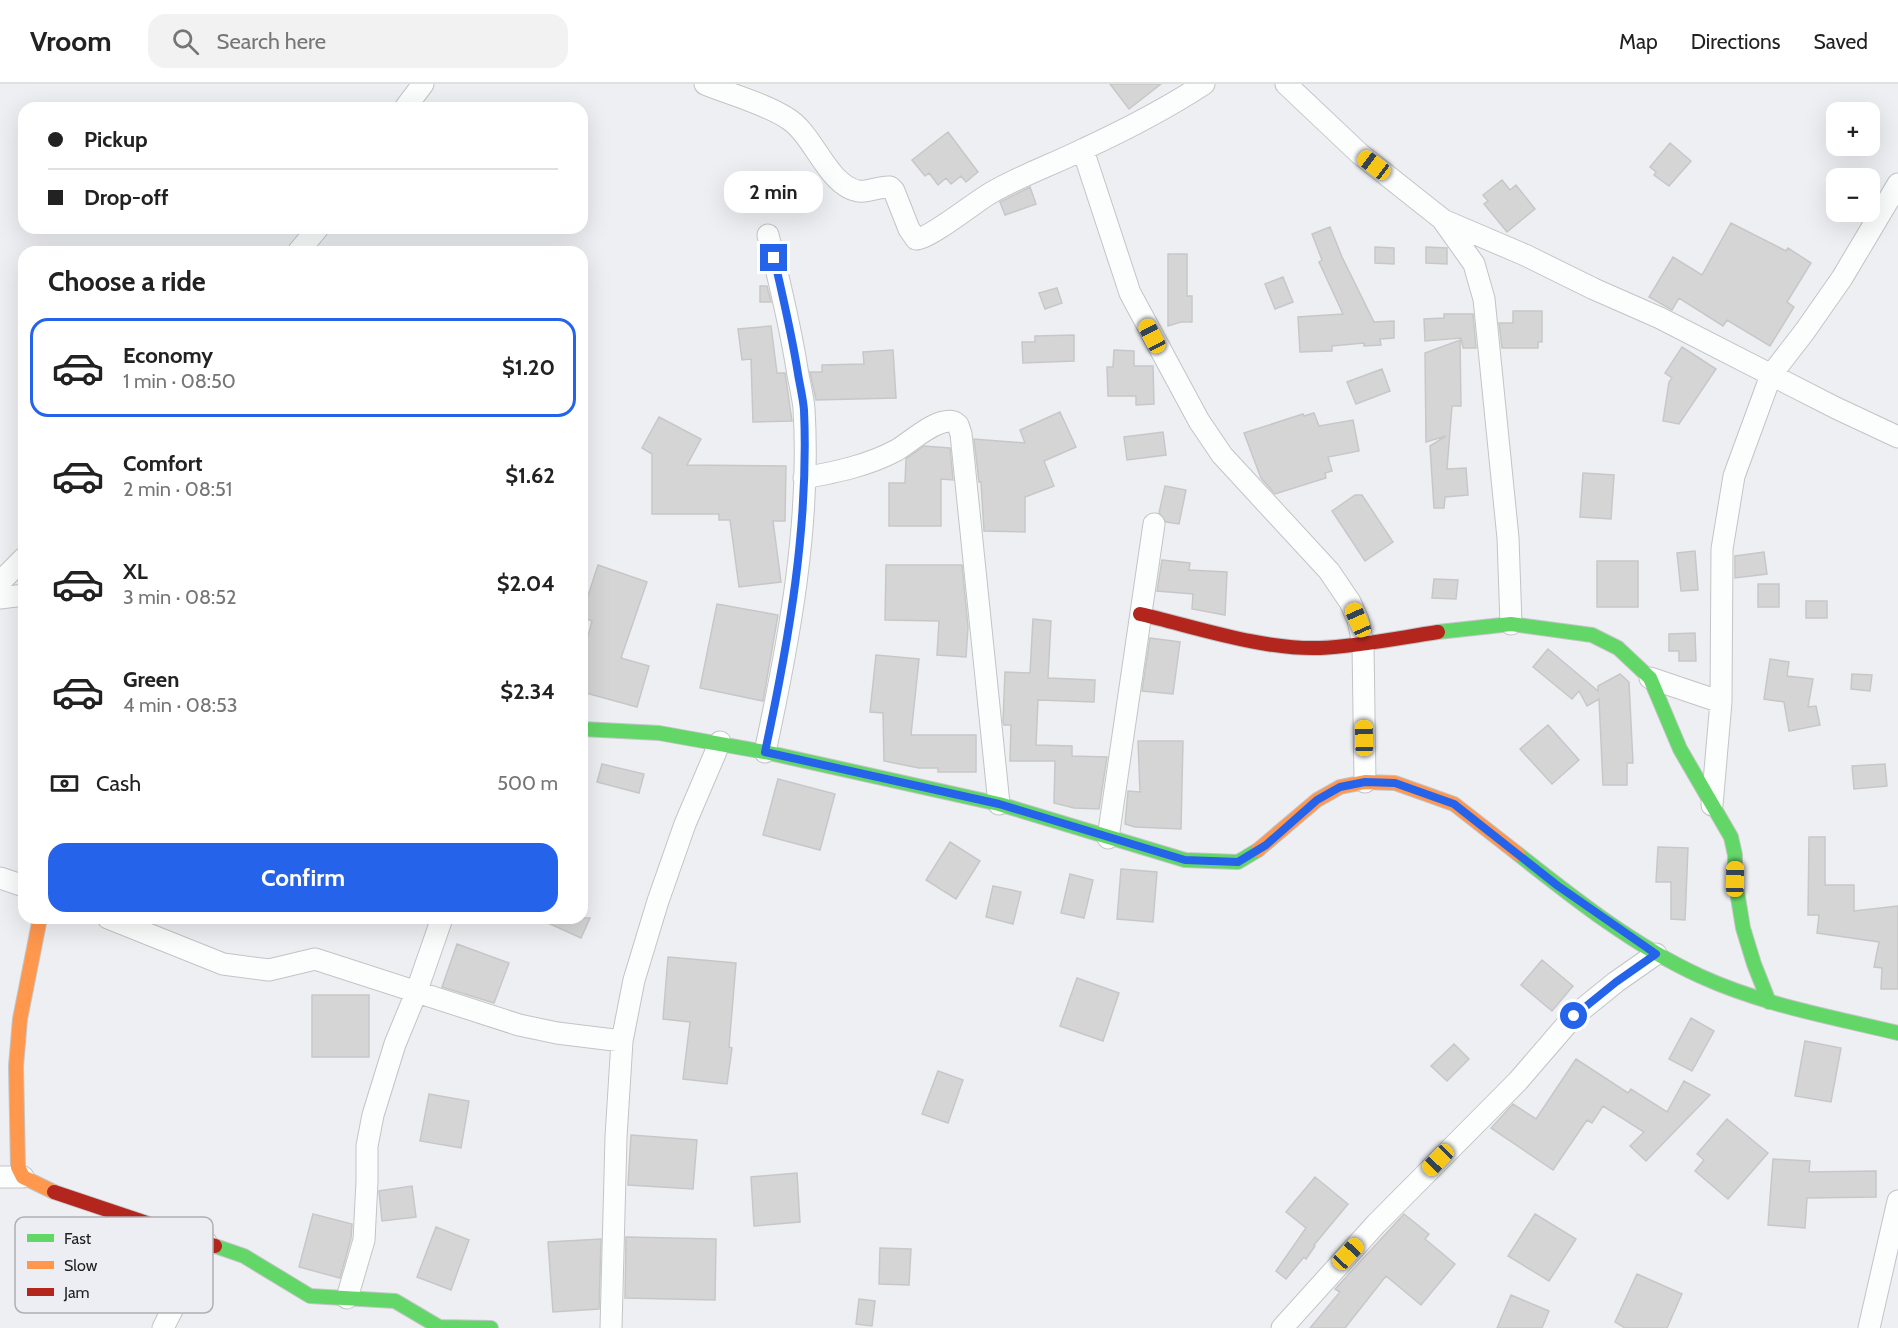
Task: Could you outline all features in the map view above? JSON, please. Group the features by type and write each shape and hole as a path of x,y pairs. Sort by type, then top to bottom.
{"street":[{"path":"410,102 423,84"},
{"path":"705,84 788,118 811,141 825,164 843,184 857,191 890,187 894,190 909,229 916,239 921,239 933,232 1007,183 1083,150 1178,102 1204,84"},
{"path":"1286,84 1360,154 1442,219 1660,318 1898,437"},
{"path":"1083,150 1130,293 1194,412 1222,455 1329,571 1350,602 1358,620 1363,644 1365,782"},
{"path":"1712,805 1721,702 1722,549 1734,476 1771,375 1842,278 1898,184"},
{"path":"1442,219 1474,264 1484,299 1508,538 1511,624"},
{"path":"303,246 313,234"},
{"path":"765,752 788,643 795,592 804,478 804,408 791,328 768,235"},
{"path":"804,478 852,469 897,450 944,421 958,425 970,514 999,804"},
{"path":"1108,838 1154,524"},
{"path":"0,582 18,564"},
{"path":"0,598 18,596"},
{"path":"1140,614 1244,639 1278,645 1318,648 1511,624 1592,635 1618,648 1650,678 1680,749 1731,837 1743,928 1769,1002"},
{"path":"1650,678 1721,702"},
{"path":"588,729 659,733 720,742 999,804 1185,860 1238,862 1266,845 1317,800 1340,787 1365,782 1395,783 1454,804 1558,886 1656,954 1702,977 1769,1002 1898,1033"},
{"path":"611,1328 615,1161 622,1041 634,980 658,901 686,824 720,742"},
{"path":"0,878 18,884"},
{"path":"23,1177 18,1167 16,1066 20,1018 39,924"},
{"path":"123,924 223,964 269,970 315,959 519,1025 557,1033 622,1041"},
{"path":"346,1298 363,1240 367,1192 367,1146 373,1114 395,1044 440,924"},
{"path":"1282,1328 1376,1224 1518,1081 1574,1016 1656,954"},
{"path":"0,1177 23,1177 54,1192 130,1217"},
{"path":"1869,1328 1898,1201"},
{"path":"213,1245 244,1256 309,1296 395,1301 439,1327 491,1328"},
{"path":"163,1328 170,1313"}],"building":[{"path":"1110,84 1161,84 1129,109"},
{"path":"948,132 978,172 966,182 961,176 951,184 946,178 938,185 929,173 925,176 912,160"},
{"path":"1670,143 1691,161 1669,186 1654,175 1656,172 1650,167"},
{"path":"1502,180 1510,190 1516,185 1535,209 1507,232 1484,204 1488,201 1483,195"},
{"path":"1030,187 1036,204 1005,215 1000,202"},
{"path":"1731,223 1786,251 1788,248 1811,263 1787,302 1794,307 1770,346 1727,320 1723,326 1679,298 1672,310 1649,297 1673,257 1702,275"},
{"path":"1330,227 1374,322 1394,321 1394,338 1380,339 1381,345 1364,346 1364,343 1332,346 1332,351 1300,352 1298,317 1343,314 1319,262 1322,260 1312,234"},
{"path":"1375,247 1394,248 1394,264 1375,263"},
{"path":"1426,247 1447,248 1447,264 1426,263"},
{"path":"1168,254 1187,254 1187,296 1192,296 1192,322 1181,322 1168,326"},
{"path":"1283,277 1293,302 1275,309 1265,284"},
{"path":"760,286 767,286 771,302 760,302"},
{"path":"1057,288 1062,303 1045,309 1039,293"},
{"path":"1513,311 1542,311 1542,342 1538,342 1538,348 1502,348 1499,323 1513,323"},
{"path":"1444,314 1473,314 1476,348 1463,348 1461,338 1425,341 1424,319 1444,318"},
{"path":"771,326 777,373 785,373 792,421 753,422 751,359 742,360 738,329"},
{"path":"1074,335 1074,361 1023,363 1022,342 1035,342 1035,336"},
{"path":"1460,340 1461,406 1452,406 1447,469 1466,468 1468,495 1445,497 1444,508 1434,508 1430,446 1446,436 1426,442 1425,353"},
{"path":"1682,347 1716,369 1679,424 1663,421 1669,382 1672,378 1665,373"},
{"path":"893,350 896,398 816,400 810,372 822,372 822,365 864,364 863,352"},
{"path":"1114,350 1134,351 1134,366 1153,366 1154,404 1136,405 1136,396 1108,396 1107,367 1113,367"},
{"path":"1382,369 1390,391 1356,404 1347,382"},
{"path":"1060,412 1076,447 1044,461 1054,486 1025,497 1025,532 984,531 981,482 979,482 974,439 1025,443 1020,430"},
{"path":"1314,413 1319,426 1353,420 1359,451 1328,457 1332,471 1325,473 1326,478 1275,494 1261,478 1244,433 1303,414 1304,416"},
{"path":"659,417 701,439 687,465 786,466 785,521 773,521 781,582 739,587 730,520 719,520 719,514 652,514 652,454 642,448"},
{"path":"1163,432 1166,455 1127,460 1124,437"},
{"path":"924,446 950,448 953,480 941,479 941,526 889,526 889,483 905,483 906,459"},
{"path":"1583,473 1614,475 1611,519 1580,517"},
{"path":"1165,486 1186,490 1179,524 1166,522 1159,513"},
{"path":"1355,495 1362,495 1393,542 1365,561 1332,511"},
{"path":"1695,551 1698,590 1681,591 1677,553"},
{"path":"1764,552 1767,574 1735,578 1735,556"},
{"path":"1162,560 1190,563 1189,570 1227,572 1225,615 1192,609 1193,594 1157,591"},
{"path":"1597,561 1638,561 1638,607 1597,607"},
{"path":"598,565 647,582 621,658 649,666 637,707 588,694 588,636 592,621 588,619 588,596"},
{"path":"886,565 962,565 968,627 966,657 937,655 939,621 885,620"},
{"path":"1434,579 1458,580 1456,599 1432,598"},
{"path":"1758,584 1779,584 1779,607 1758,607"},
{"path":"1806,601 1827,601 1827,618 1806,618"},
{"path":"717,604 778,615 763,701 700,688"},
{"path":"1033,619 1051,621 1048,678 1095,680 1094,702 1038,700 1036,745 1072,746 1072,756 1107,757 1099,809 1074,808 1054,803 1055,761 1010,761 1011,725 1004,725 1003,722 1005,672 1030,673"},
{"path":"1695,633 1696,661 1679,661 1679,651 1669,651 1669,634"},
{"path":"1150,638 1180,642 1173,694 1142,691"},
{"path":"1548,649 1598,691 1598,686 1620,674 1629,682 1633,763 1627,763 1627,785 1603,785 1599,699 1587,706 1579,691 1572,699 1533,667"},
{"path":"876,655 919,659 911,735 976,735 976,772 938,772 938,768 919,768 884,761 883,713 870,712"},
{"path":"1770,659 1789,662 1787,676 1813,679 1808,707 1816,706 1820,725 1789,731 1784,702 1764,699"},
{"path":"1852,674 1872,675 1870,691 1851,689"},
{"path":"1548,725 1579,760 1552,784 1520,749"},
{"path":"1138,741 1183,741 1181,829 1135,827 1125,824 1128,791 1140,792"},
{"path":"602,764 644,774 639,793 597,782"},
{"path":"1885,764 1887,786 1854,789 1852,766"},
{"path":"778,779 835,794 820,850 763,835"},
{"path":"1809,837 1825,837 1825,885 1854,885 1854,911 1898,906 1898,989 1881,989 1882,968 1874,967 1879,942 1817,933 1819,915 1808,915"},
{"path":"950,842 980,861 956,899 926,880"},
{"path":"1658,847 1688,848 1685,920 1671,919 1671,882 1656,882"},
{"path":"1121,869 1157,872 1153,922 1117,919"},
{"path":"1070,874 1093,880 1084,918 1061,913"},
{"path":"993,886 1021,892 1013,924 986,917"},
{"path":"550,924 587,924 581,938"},
{"path":"457,944 509,963 494,1003 442,987"},
{"path":"668,957 736,963 729,1047 732,1048 727,1084 683,1079 690,1022 663,1019"},
{"path":"1542,960 1573,986 1552,1011 1521,985"},
{"path":"1077,978 1119,993 1103,1041 1060,1026"},
{"path":"312,995 369,995 369,1057 312,1057"},
{"path":"1691,1018 1714,1031 1692,1071 1669,1059"},
{"path":"1805,1041 1841,1048 1831,1102 1795,1096"},
{"path":"1454,1044 1469,1059 1447,1081 1431,1066"},
{"path":"1576,1059 1628,1093 1631,1089 1667,1112 1684,1081 1710,1095 1646,1161 1630,1146 1644,1132 1603,1106 1592,1123 1587,1120 1553,1170 1491,1128 1513,1104 1536,1119"},
{"path":"938,1071 963,1080 948,1123 922,1114"},
{"path":"429,1094 469,1101 461,1148 420,1141"},
{"path":"1727,1119 1768,1153 1728,1199 1695,1171 1704,1160 1697,1154"},
{"path":"631,1135 697,1140 693,1189 628,1185"},
{"path":"1773,1159 1810,1161 1809,1172 1876,1171 1876,1197 1807,1198 1805,1228 1768,1225"},
{"path":"797,1173 800,1222 754,1226 751,1177"},
{"path":"1315,1177 1348,1204 1314,1245 1306,1259 1304,1257 1286,1279 1276,1271 1306,1228 1286,1212"},
{"path":"412,1186 416,1217 382,1221 379,1191"},
{"path":"313,1214 352,1224 351,1238 340,1278 299,1267"},
{"path":"1404,1214 1429,1234 1425,1239 1455,1264 1421,1305 1386,1276 1345,1328 1310,1328 1340,1292 1335,1289"},
{"path":"1535,1214 1576,1239 1549,1281 1508,1256"},
{"path":"436,1227 469,1240 451,1290 417,1277"},
{"path":"626,1237 716,1239 715,1300 625,1298"},
{"path":"601,1239 599,1309 553,1312 548,1242"},
{"path":"880,1248 911,1249 909,1285 879,1284"},
{"path":"1637,1274 1682,1294 1667,1328 1625,1328 1615,1322"},
{"path":"1511,1295 1549,1311 1542,1328 1497,1328"},
{"path":"859,1299 875,1301 872,1326 856,1324"}],"traffic: fast":[{"path":"1438,632 1511,624 1592,635 1618,648 1650,678 1680,749 1731,837 1743,928 1769,1002"},
{"path":"588,729 659,733 765,752 999,804 1185,860 1238,862 1258,850"},
{"path":"1518,854 1628,936 1700,976 1773,1003 1898,1033"},
{"path":"215,1246 244,1256 310,1296 395,1301 439,1327 491,1328"}],"traffic: slow":[{"path":"1258,850 1317,800 1340,787 1365,782 1395,783 1454,804 1518,854"},
{"path":"39,924 20,1019 16,1066 18,1167 23,1177 54,1192"}],"traffic: jam":[{"path":"1140,614 1253,642 1298,648 1349,646 1438,632"},
{"path":"54,1192 129,1217"}],"route":[{"path":"774,258 791,328 804,408 804,478 795,592 786,653 765,752 999,804 1185,860 1238,862 1266,845 1317,800 1340,787 1365,782 1395,783 1454,804 1558,886 1656,954 1574,1016"}]}
